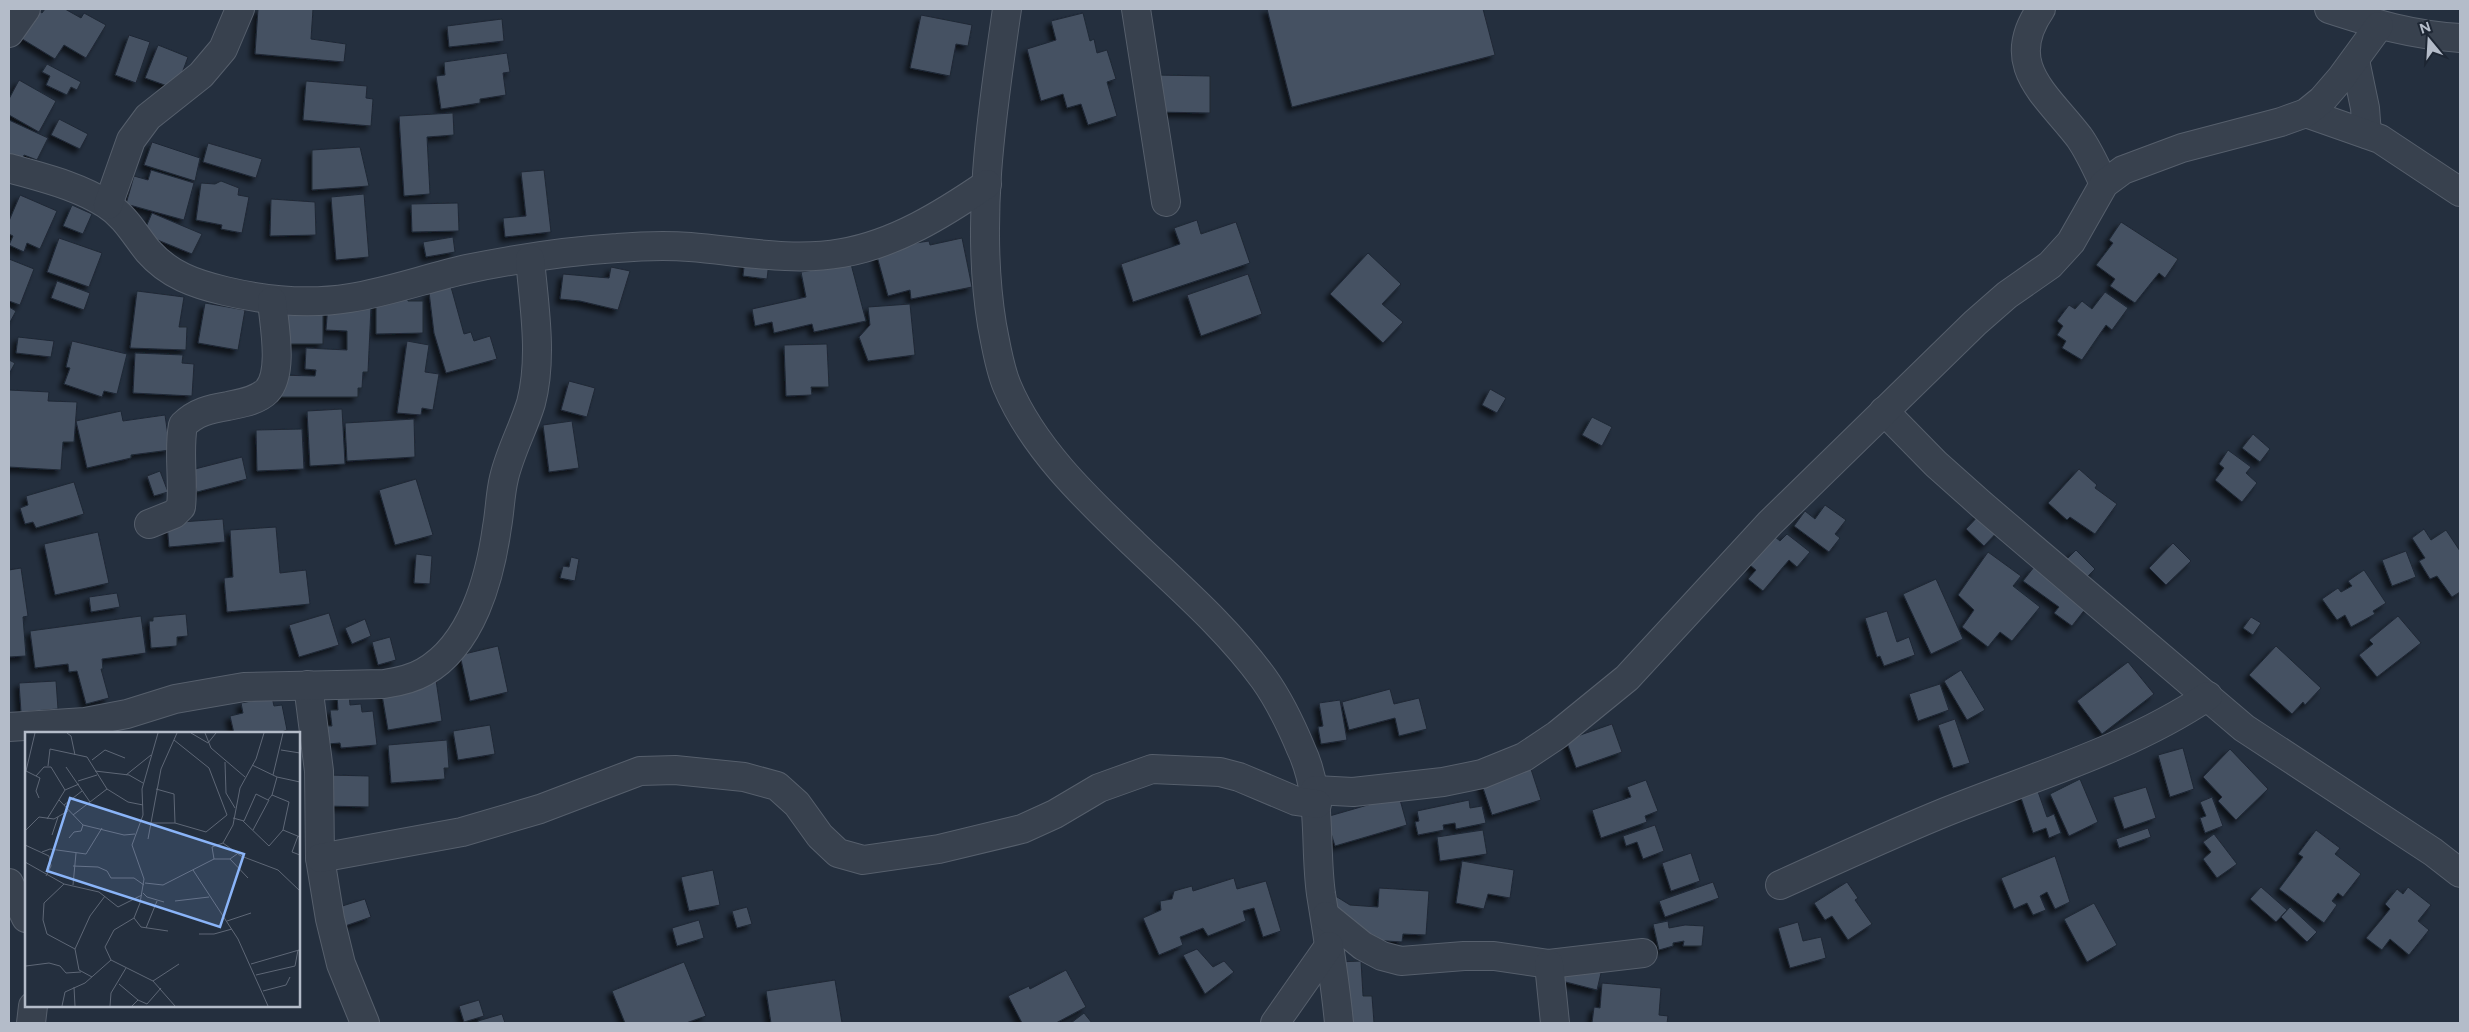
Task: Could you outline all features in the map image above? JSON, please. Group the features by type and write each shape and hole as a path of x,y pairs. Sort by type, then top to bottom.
{"street":[{"path":"9,33 26,9"},
{"path":"108,205 131,140 148,117 201,75 223,49 240,9"},
{"path":"1007,9 992,128 984,244 987,291 996,345 1007,385 1039,444 1108,519 1212,618 1242,650 1266,681 1302,750 1316,797 1322,894 1339,1023"},
{"path":"1136,9 1166,202"},
{"path":"2041,9 2030,24 2025,42 2026,65 2040,88 2080,139 2104,184"},
{"path":"2329,9 2380,26 2411,33 2460,38"},
{"path":"320,858 462,832 540,809 640,771 675,770 744,777 777,786 797,804 820,836 838,853 863,860 930,851 1022,829 1055,814 1099,788 1136,773 1152,769 1220,772 1239,777 1296,801 1353,792 1442,782 1482,774 1524,757 1588,711 1626,678 1770,523 1884,411 1975,323 2007,295 2050,265 2071,242 2104,184 2123,170 2151,158 2281,122 2306,113 2322,100 2380,26"},
{"path":"2355,60 2365,108 2367,134"},
{"path":"2306,113 2380,139 2460,192"},
{"path":"12,176 54,179 108,205 128,224 161,265 178,277 223,291 272,301 310,302 350,298 465,270 530,259 618,248 677,246 804,256 840,254 864,248 908,231 946,212 988,184"},
{"path":"9,727 85,722 127,714 175,698 212,690 244,687 384,684 403,681 424,672 443,658 458,640 471,616 487,572 497,529 506,470 530,404 535,381 535,317 530,259"},
{"path":"149,524 174,514 181,507 183,474 180,438 183,425 199,412 249,402 266,391 274,379 277,351 272,301"},
{"path":"1884,411 1936,464 1982,505 2244,728 2433,852 2460,873"},
{"path":"308,685 319,771 320,858 330,919 341,964 365,1023"},
{"path":"1780,885 1948,811 2100,753 2156,726 2208,696"},
{"path":"9,883 25,916"},
{"path":"1326,916 1363,946 1382,956 1402,961 1464,956 1494,956 1549,964 1643,953"},
{"path":"1275,1023 1329,946"},
{"path":"1549,964 1555,1023"},
{"path":"31,1023 33,1007"}],"building":[{"path":"36,9 42,13 45,9 65,9 81,18 84,13 106,25 86,58 64,45 55,59 19,37"},
{"path":"258,9 313,9 311,39 346,44 344,62 255,54"},
{"path":"1267,9 1483,9 1495,55 1292,107"},
{"path":"1083,13 1090,41 1094,39 1097,53 1107,50 1116,79 1107,82 1117,116 1088,125 1081,104 1067,108 1063,94 1041,101 1027,49 1056,40 1051,21"},
{"path":"921,15 972,25 968,46 956,44 950,76 910,68"},
{"path":"502,19 504,41 449,47 447,26"},
{"path":"129,35 150,42 136,83 115,75"},
{"path":"158,45 188,57 176,89 145,78"},
{"path":"507,53 510,72 503,73 506,95 480,99 480,103 441,109 436,76 445,75 444,62"},
{"path":"47,64 81,82 77,90 71,87 67,95 46,85 50,76 42,72"},
{"path":"1155,75 1210,76 1210,113 1156,112"},
{"path":"19,80 56,101 39,132 9,115 9,99"},
{"path":"306,81 367,86 366,98 373,99 371,126 303,120"},
{"path":"453,113 454,135 427,137 430,194 404,196 399,116"},
{"path":"59,119 88,134 80,149 51,135"},
{"path":"9,120 48,138 37,160 24,155 20,164 9,160"},
{"path":"152,142 200,158 195,181 144,165"},
{"path":"208,143 262,159 256,178 203,162"},
{"path":"360,147 369,186 312,190 312,150"},
{"path":"151,170 194,183 184,220 126,204 134,176 148,180"},
{"path":"544,170 551,232 505,237 503,218 526,216 521,172"},
{"path":"221,181 239,188 238,195 249,197 242,233 221,229 222,225 196,220 201,183 215,184"},
{"path":"364,194 369,257 336,260 331,197"},
{"path":"20,195 57,211 40,249 27,243 24,252 9,245 13,236 9,234 9,221"},
{"path":"271,199 315,202 316,235 270,236"},
{"path":"458,203 459,231 412,232 411,204"},
{"path":"72,205 92,214 83,234 63,226"},
{"path":"152,213 202,234 192,254 143,234"},
{"path":"1197,220 1201,234 1236,222 1250,263 1133,302 1121,264 1180,244 1174,228"},
{"path":"2121,222 2178,259 2165,278 2159,273 2135,303 2110,286 2115,279 2096,265 2113,243 2109,240"},
{"path":"453,237 455,252 426,257 423,242"},
{"path":"59,238 102,253 89,287 47,272"},
{"path":"962,238 972,287 911,299 910,290 888,296 875,249 929,241 930,245"},
{"path":"1368,253 1401,284 1382,304 1403,322 1383,343 1330,294"},
{"path":"9,259 34,269 20,305 9,301"},
{"path":"745,259 769,262 767,279 743,276"},
{"path":"851,264 866,321 814,332 812,324 774,333 772,322 755,326 752,309 806,297 801,272"},
{"path":"611,267 630,271 618,310 580,301 560,299 563,274 609,278"},
{"path":"1248,274 1262,314 1201,336 1187,295"},
{"path":"57,281 90,293 84,310 51,298"},
{"path":"451,287 464,334 471,332 474,341 490,336 497,359 446,373 434,333 429,292"},
{"path":"137,291 184,297 179,327 187,327 186,350 130,348"},
{"path":"406,291 408,301 423,301 423,333 376,334 376,301"},
{"path":"2105,292 2128,308 2112,330 2106,325 2082,360 2062,348 2066,341 2057,335 2063,326 2057,321 2069,305 2075,309 2082,301 2092,309"},
{"path":"205,303 245,310 238,350 198,343"},
{"path":"910,304 915,355 868,361 859,337 870,325 868,307"},
{"path":"328,305 371,307 368,372 363,372 362,388 358,388 358,397 277,397 277,375 315,376 316,370 305,369 306,348 347,350 347,331 326,330"},
{"path":"9,307 16,311 9,324"},
{"path":"278,311 323,311 323,344 278,344"},
{"path":"18,337 54,341 51,357 16,353"},
{"path":"72,341 127,354 117,394 104,391 102,397 64,384 70,368 66,367"},
{"path":"407,341 429,345 425,372 439,374 433,410 422,408 421,415 397,413"},
{"path":"827,344 829,387 811,387 812,395 786,396 784,345"},
{"path":"135,353 183,355 182,363 194,364 192,396 133,393"},
{"path":"9,360 15,363 9,374"},
{"path":"569,381 595,388 587,417 561,410"},
{"path":"1490,389 1506,398 1497,413 1482,405"},
{"path":"9,390 49,392 48,401 77,402 74,442 63,442 61,470 9,467"},
{"path":"342,409 345,464 310,466 307,411"},
{"path":"121,411 123,421 165,415 170,450 131,455 131,458 87,468 76,421"},
{"path":"1592,417 1612,427 1602,446 1582,435"},
{"path":"414,419 415,457 347,461 345,423"},
{"path":"572,421 579,468 549,472 543,425"},
{"path":"302,429 304,469 257,471 256,430"},
{"path":"2253,434 2270,449 2260,462 2242,448"},
{"path":"2228,450 2251,467 2246,473 2257,483 2242,502 2215,480 2224,468 2219,464"},
{"path":"242,457 247,479 197,492 191,470"},
{"path":"2079,469 2097,485 2095,488 2117,504 2095,534 2070,517 2067,520 2048,503"},
{"path":"160,471 168,492 154,496 147,476"},
{"path":"416,479 433,535 395,545 379,490"},
{"path":"74,482 84,514 36,528 33,522 25,524 20,508 28,505 26,496"},
{"path":"1825,505 1846,520 1835,534 1840,538 1829,552 1794,526 1805,511 1815,519"},
{"path":"1983,511 2001,528 1984,546 1966,529"},
{"path":"223,519 225,542 169,547 167,523"},
{"path":"276,527 280,573 306,570 310,604 227,612 224,578 233,577 230,530"},
{"path":"2424,529 2431,540 2446,530 2460,551 2460,592 2452,597 2437,576 2430,579 2419,561 2425,558 2412,538"},
{"path":"1768,531 1780,541 1787,534 1810,552 1797,567 1789,560 1763,591 1748,579 1756,570 1744,560"},
{"path":"98,532 109,583 55,595 44,544"},
{"path":"2173,543 2191,561 2166,585 2149,568"},
{"path":"2076,550 2095,569 2080,584 2062,564"},
{"path":"2406,551 2416,577 2392,586 2382,560"},
{"path":"1988,552 2021,576 2013,586 2040,607 2012,641 2000,632 1988,647 1962,627 1974,610 1958,595"},
{"path":"416,554 432,556 430,584 414,583"},
{"path":"571,557 579,559 575,581 560,578 563,566 569,567"},
{"path":"2034,567 2090,603 2072,626 2054,613 2059,607 2023,581"},
{"path":"21,568 28,616 23,617 26,656 9,657 9,570"},
{"path":"2364,570 2386,603 2373,611 2375,614 2351,627 2345,615 2337,620 2322,599 2338,588 2341,592 2352,586 2348,581"},
{"path":"1936,579 1963,639 1931,654 1903,594"},
{"path":"117,593 120,607 91,612 89,597"},
{"path":"1887,611 1897,642 1909,637 1915,655 1884,666 1880,656 1877,657 1865,618"},
{"path":"329,613 339,645 299,657 289,625"},
{"path":"186,614 188,636 177,637 177,646 151,648 149,621 153,621 153,617"},
{"path":"141,616 146,653 102,659 103,669 101,669 109,698 86,704 77,671 69,672 68,664 35,668 30,631"},
{"path":"2398,616 2421,643 2377,677 2359,655 2373,644 2369,640"},
{"path":"2251,617 2261,623 2253,635 2243,628"},
{"path":"365,619 371,636 352,644 345,628"},
{"path":"390,637 396,660 378,665 372,642"},
{"path":"498,646 508,692 470,701 460,655"},
{"path":"2276,646 2321,688 2305,705 2303,702 2292,714 2249,675"},
{"path":"2128,662 2154,694 2102,734 2077,701"},
{"path":"1961,670 1985,710 1967,720 1944,681"},
{"path":"436,680 442,721 388,730 381,689"},
{"path":"56,681 58,709 21,712 19,683"},
{"path":"1940,684 1949,710 1918,721 1909,694"},
{"path":"1390,689 1394,704 1419,698 1427,729 1399,736 1395,718 1349,730 1342,702"},
{"path":"349,694 350,705 361,704 362,712 373,711 377,745 341,748 340,743 327,744 325,726 332,726 330,710 338,710 337,695"},
{"path":"272,697 274,706 282,705 287,730 282,732 234,732 230,716 243,713 241,703"},
{"path":"1340,700 1347,740 1321,744 1318,727 1323,726 1319,703"},
{"path":"1955,719 1970,763 1953,768 1938,725"},
{"path":"1612,724 1622,752 1576,768 1566,740"},
{"path":"490,725 495,754 458,760 453,731"},
{"path":"447,740 449,768 444,768 445,779 391,783 388,745"},
{"path":"2183,748 2194,789 2170,797 2158,755"},
{"path":"2230,749 2268,789 2236,820 2218,801 2222,797 2203,777"},
{"path":"1529,763 1541,800 1492,815 1480,779"},
{"path":"328,775 369,776 369,807 327,806"},
{"path":"2080,779 2098,822 2069,836 2050,794"},
{"path":"1646,780 1658,811 1645,816 1647,822 1601,838 1592,810 1631,797 1627,787"},
{"path":"2035,783 2047,817 2054,814 2061,833 2049,838 2046,828 2033,833 2018,789"},
{"path":"2146,787 2156,818 2124,829 2113,797"},
{"path":"1399,796 1407,825 1335,846 1326,817"},
{"path":"2212,797 2223,826 2205,833 2200,818 2206,816 2200,802"},
{"path":"1469,800 1470,808 1482,806 1486,823 1456,829 1455,823 1443,825 1444,830 1418,835 1415,822 1419,821 1417,811"},
{"path":"1655,825 1664,851 1643,859 1637,842 1626,846 1623,836"},
{"path":"2148,828 2151,837 2119,848 2116,839"},
{"path":"1483,830 1487,854 1440,861 1437,837"},
{"path":"2316,830 2340,848 2335,854 2361,874 2343,897 2338,893 2332,901 2337,905 2324,923 2279,889 2303,857 2298,854"},
{"path":"2214,834 2237,864 2217,878 2203,859 2211,852 2203,842"},
{"path":"1691,853 1700,881 1671,891 1662,863"},
{"path":"2055,856 2070,902 2055,909 2047,892 2040,896 2046,910 2033,915 2027,903 2014,909 2001,878"},
{"path":"1462,861 1514,870 1510,898 1488,894 1484,909 1456,903"},
{"path":"713,870 720,905 689,911 681,877"},
{"path":"1234,878 1237,889 1266,881 1281,931 1263,937 1254,908 1243,911 1246,921 1208,936 1203,928 1180,937 1183,945 1159,955 1143,918 1161,910 1160,901 1172,899 1174,891 1192,886 1193,891"},
{"path":"1713,882 1719,898 1665,917 1659,901"},
{"path":"1847,882 1858,898 1855,900 1872,924 1848,940 1832,916 1825,920 1814,903"},
{"path":"2261,887 2287,910 2276,922 2250,899"},
{"path":"2408,887 2431,905 2418,921 2429,930 2409,955 2390,939 2382,950 2366,938 2390,909 2385,904 2397,889 2403,894"},
{"path":"1379,888 1429,891 1426,935 1403,934 1402,942 1358,939 1341,928 1329,892 1350,905 1378,907"},
{"path":"365,899 371,917 345,926 339,907"},
{"path":"2094,903 2117,945 2087,962 2064,919"},
{"path":"747,907 752,924 737,928 732,911"},
{"path":"2290,907 2317,932 2307,942 2281,917"},
{"path":"699,920 704,938 677,946 672,928"},
{"path":"1668,921 1669,928 1685,925 1704,926 1702,946 1683,946 1684,941 1673,943 1673,946 1659,950 1653,924"},
{"path":"1798,922 1803,941 1821,937 1826,958 1790,968 1778,928"},
{"path":"1197,949 1213,967 1224,961 1234,972 1205,994 1183,955"},
{"path":"1361,961 1363,996 1372,996 1374,1023 1341,1023 1337,962"},
{"path":"684,962 706,1016 686,1023 625,1023 612,991"},
{"path":"1566,964 1601,973 1597,990 1562,981"},
{"path":"1066,970 1086,1007 1056,1023 1022,1023 1008,996 1029,986 1030,989"},
{"path":"835,980 842,1023 771,1023 766,991"},
{"path":"1602,983 1661,988 1659,1015 1668,1016 1667,1023 1592,1023 1594,1007 1600,1008"},
{"path":"479,1000 484,1016 464,1022 459,1006"},
{"path":"1084,1013 1092,1023 1071,1023"},
{"path":"502,1014 505,1023 478,1023 478,1021"}]}
